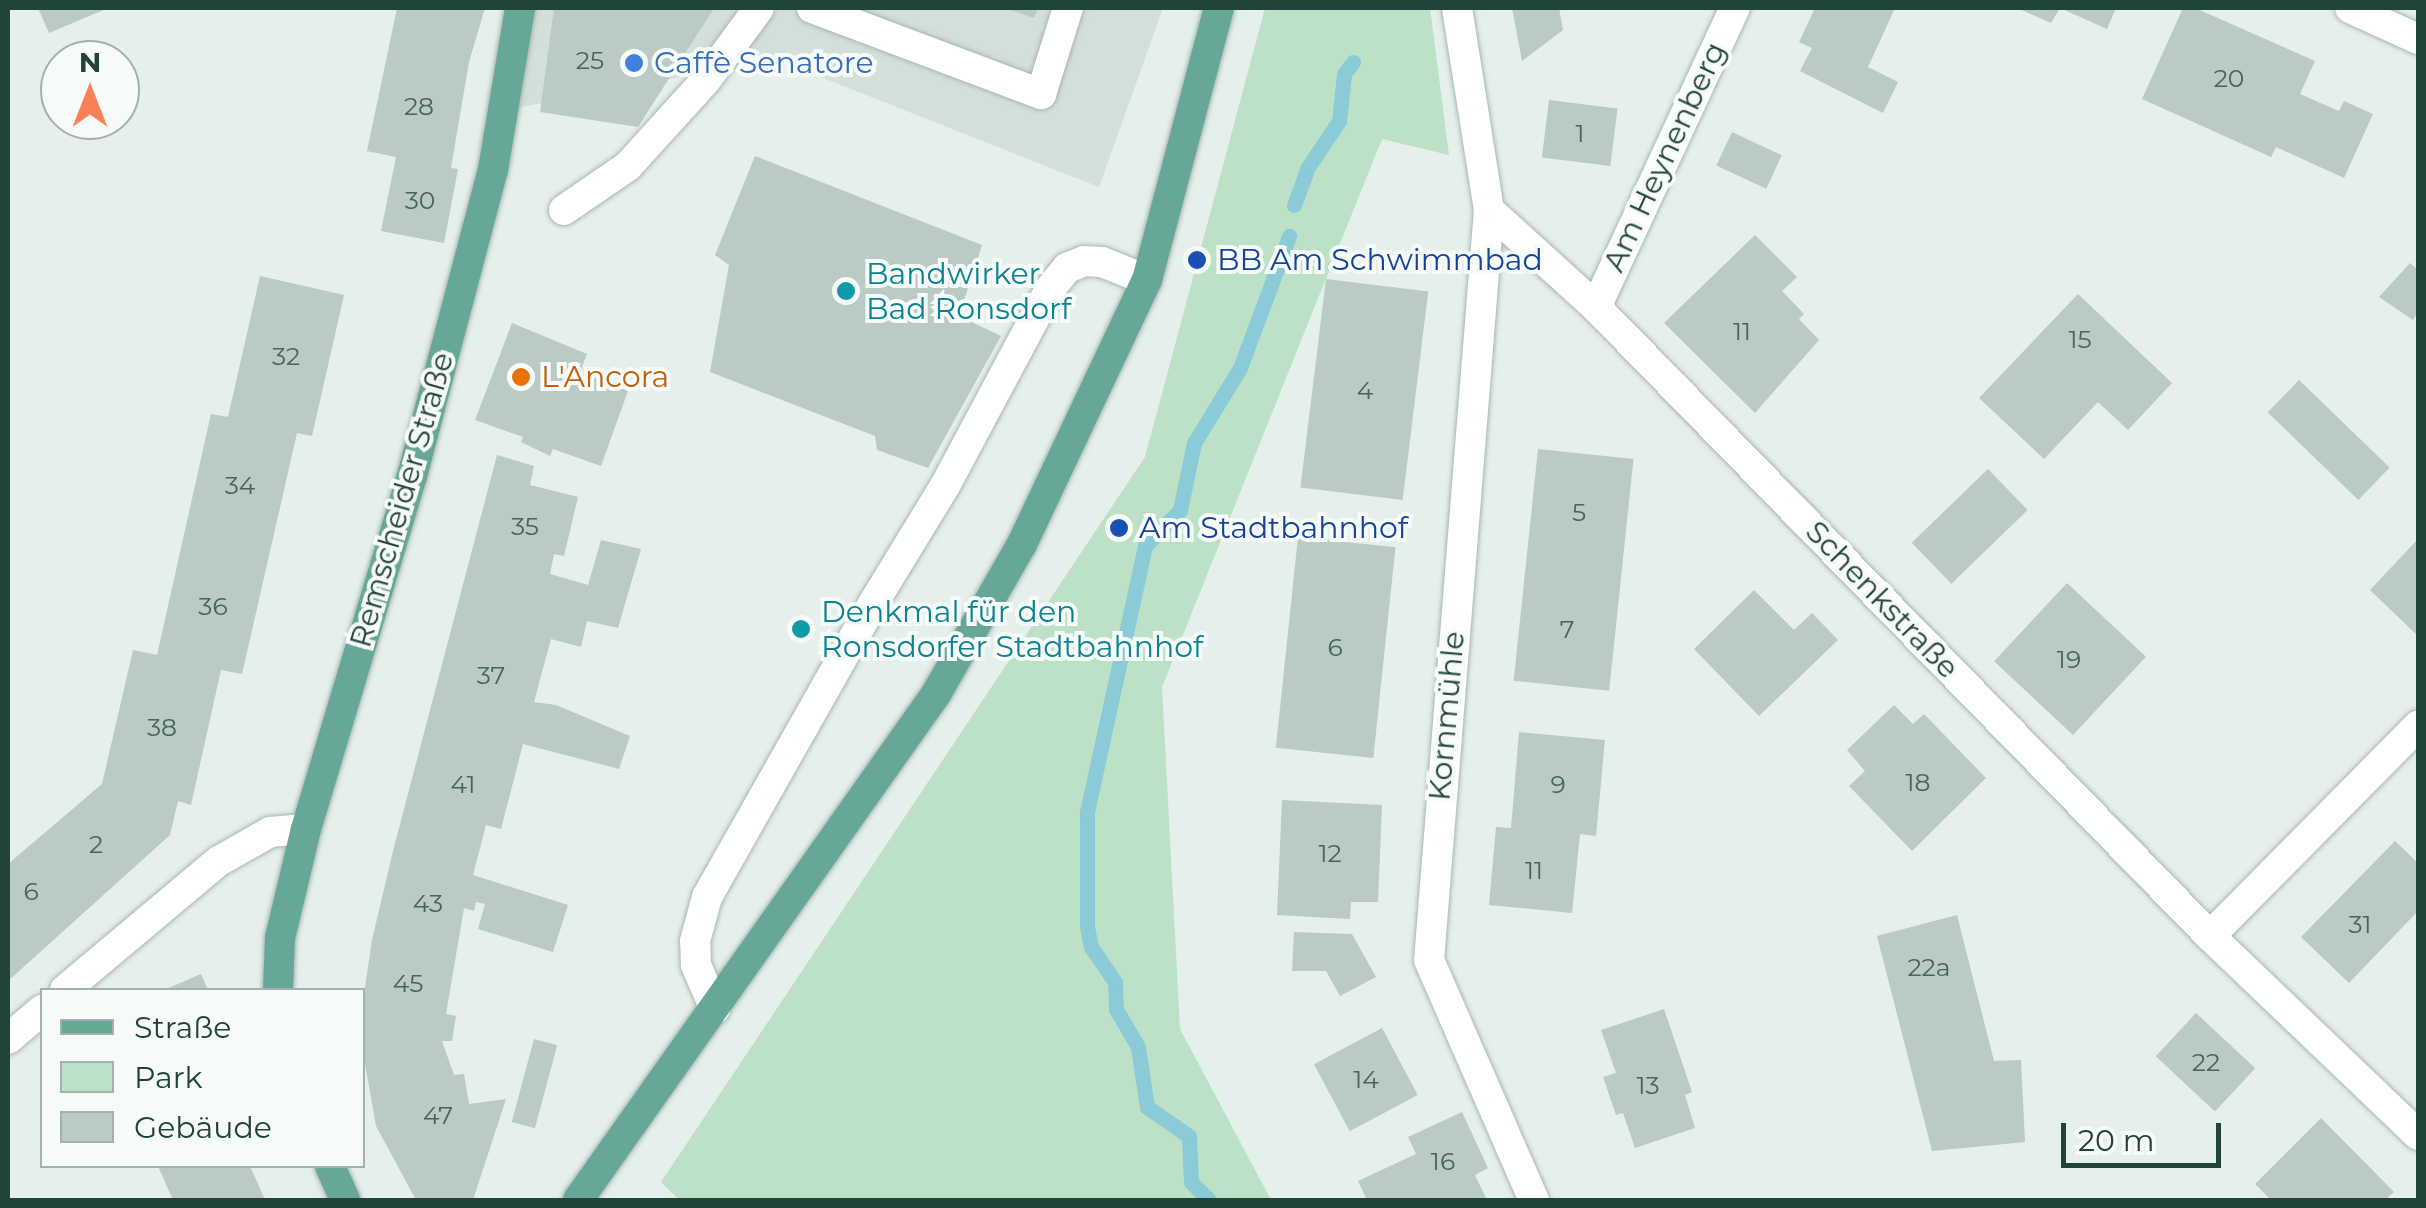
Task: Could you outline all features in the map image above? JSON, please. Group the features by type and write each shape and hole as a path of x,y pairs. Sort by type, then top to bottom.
{"main road":[{"name":"Remscheider Straße","path":"278,988 280,938 306,829 412,476 493,170 520,8"},
{"path":"578,1200 936,694 1022,544 1148,280 1219,8"},
{"path":"331,1168 345,1200"}],"street":[{"path":"564,210 628,166 706,80 760,8"},
{"path":"812,8 1041,94 1068,8"},
{"path":"1457,8 1488,210"},
{"name":"Am Heynenberg","path":"1596,307 1735,8"},
{"path":"2350,8 2418,39"},
{"name":"Schenkstraße","path":"1488,210 1596,307 2210,936 2418,1135"},
{"name":"Kornmühle","path":"1488,210 1429,960 1534,1200"},
{"path":"715,1009 696,965 694,941 708,897 874,602 946,484 1050,290 1067,268 1084,261 1102,262 1148,280"},
{"path":"2210,936 2418,726"},
{"path":"67,988 218,861 270,832 306,829"},
{"path":"8,1039 40,1012"}],"shaded area":[{"path":"533,8 1163,8 1099,187 775,59 516,108"}],"green space":[{"path":"1265,8 1430,8 1449,155 1382,139 1162,687 1180,1029 1271,1200 679,1200 661,1182 1145,457"}],"building":[{"path":"38,8 108,8 49,33"},
{"path":"397,8 485,8 469,62 451,168 458,169 444,243 381,231 396,157 367,151"},
{"path":"554,8 714,8 638,127 540,112"},
{"path":"1005,8 1038,8 1034,18"},
{"path":"1512,8 1559,8 1563,30 1522,61"},
{"path":"1815,8 1895,8 1868,67 1898,82 1883,113 1800,71 1812,48 1799,42"},
{"path":"2017,8 2060,8 2051,23"},
{"path":"2060,8 2116,8 2107,29"},
{"path":"2183,8 2195,8 2315,61 2300,94 2339,111 2344,101 2373,114 2344,178 2276,147 2271,157 2142,99"},
{"path":"1549,100 1617,108 1610,166 1542,158"},
{"path":"1732,132 1782,155 1766,189 1716,166"},
{"name":"Bandwirker Bad Ronsdorf","path":"755,156 982,245 959,316 1001,336 928,468 877,450 875,436 710,372 729,265 715,255"},
{"path":"1755,235 1797,277 1782,291 1804,314 1799,319 1819,340 1755,413 1664,323"},
{"path":"2410,263 2418,270 2418,311 2413,320 2379,297"},
{"path":"260,276 344,295 312,436 297,433 242,674 221,670 191,805 178,801 170,835 8,981 8,864 102,784 133,650 157,655 211,414 228,417"},
{"path":"1326,279 1428,292 1403,500 1300,487"},
{"path":"2078,294 2172,383 2128,430 2098,402 2044,459 1979,398"},
{"path":"512,323 587,354 580,372 628,391 601,466 553,449 550,456 521,442 523,437 475,420"},
{"path":"2299,380 2390,468 2358,500 2268,412"},
{"path":"1538,449 1633,459 1609,691 1514,681"},
{"path":"497,455 534,466 530,485 578,497 564,556 554,554 550,574 588,585 601,540 641,549 618,628 587,621 581,647 551,639 534,702 556,705 630,736 619,769 523,744 501,829 486,825 473,875 568,905 553,952 478,929 485,904 476,902 474,911 464,908 446,1014 456,1016 452,1041 442,1041 454,1075 464,1074 469,1104 506,1099 473,1200 416,1200 376,1126 365,1064 365,988 393,851"},
{"path":"1988,469 2028,510 1951,584 1912,543"},
{"path":"1298,537 1395,547 1373,758 1276,748"},
{"path":"2418,539 2418,636 2370,590"},
{"path":"2067,583 2146,657 2073,735 1994,661"},
{"path":"1754,590 1794,630 1812,613 1838,640 1759,716 1694,649"},
{"path":"1894,705 1913,724 1924,714 1986,778 1912,851 1849,786 1865,771 1847,750"},
{"path":"1519,732 1605,740 1596,836 1580,834 1572,913 1489,905 1496,827 1511,828"},
{"path":"1282,800 1382,805 1378,902 1351,902 1350,919 1277,915"},
{"path":"2395,841 2418,863 2418,911 2349,983 2301,937"},
{"path":"1957,915 1994,1061 2021,1060 2025,1142 1932,1151 1877,936"},
{"path":"1294,932 1352,934 1376,977 1340,996 1326,971 1292,971"},
{"path":"201,974 207,988 169,988"},
{"path":"1664,1009 1692,1092 1685,1095 1695,1128 1635,1148 1623,1113 1616,1115 1603,1077 1616,1073 1601,1030"},
{"path":"2196,1013 2255,1068 2215,1111 2156,1056"},
{"path":"1382,1028 1418,1095 1350,1131 1314,1064"},
{"path":"534,1039 557,1045 535,1128 512,1122"},
{"path":"1462,1112 1488,1168 1475,1175 1487,1200 1367,1200 1358,1181 1416,1154 1408,1137"},
{"path":"2321,1118 2394,1192 2385,1200 2271,1200 2255,1184"},
{"path":"159,1168 251,1168 265,1200 173,1200"}],"waterway":[{"path":"1294,205 1308,167 1339,121 1344,74 1353,62"},
{"path":"1209,1200 1191,1182 1189,1136 1147,1107 1138,1047 1116,1009 1115,982 1091,947 1087,927 1087,812 1145,546 1180,510 1194,443 1240,368 1289,236"}],"place":[{"name":"Caffè Senatore","path":"634,63"},
{"name":"BB Am Schwimmbad","path":"1197,260"},
{"name":"Bandwirker Bad Ronsdorf","path":"846,291"},
{"name":"L'Ancora","path":"521,377"},
{"name":"Am Stadtbahnhof","path":"1119,528"},
{"name":"Denkmal für den Ronsdorfer Stadtbahnhof","path":"801,629"}]}
